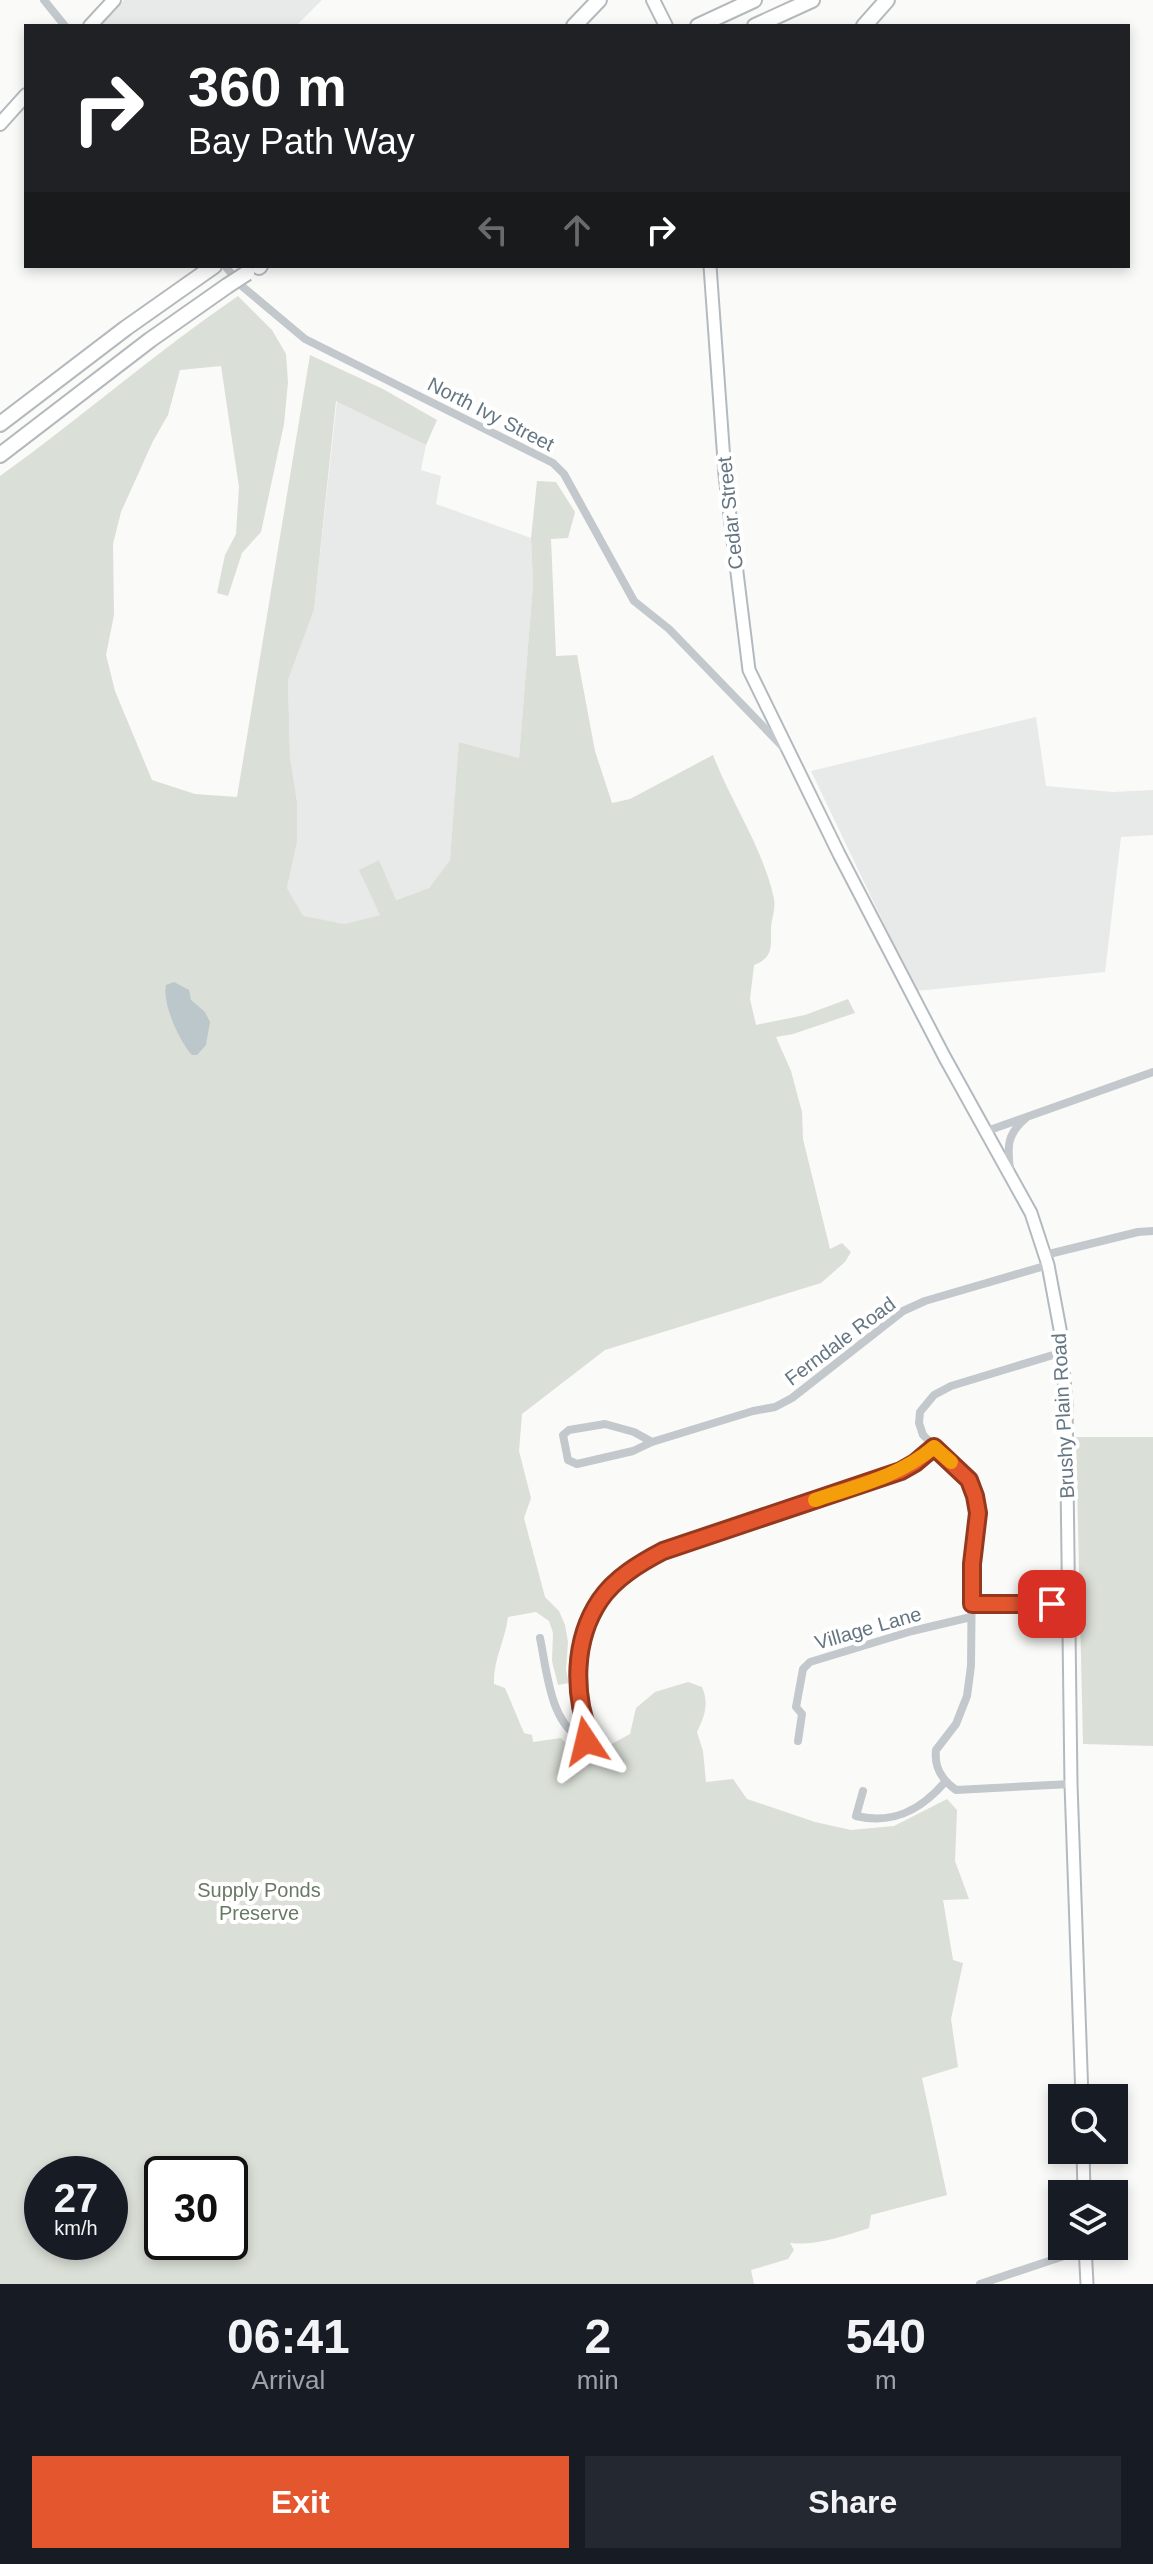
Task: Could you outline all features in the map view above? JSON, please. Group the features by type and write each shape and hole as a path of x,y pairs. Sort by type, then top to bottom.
{"highway":[{"path":"576,24 599,0"},
{"path":"702,24 754,0"},
{"path":"759,24 812,0"},
{"path":"866,24 887,0"},
{"path":"0,424 126,328 215,268"},
{"path":"0,455 150,340 257,268"}],"main road":[{"path":"92,24 114,0"},
{"path":"653,0 665,24"},
{"path":"0,124 24,97"},
{"name":"Cedar Street","path":"710,268 725,475 749,670 787,751"},
{"name":"Brushy Plain Road","path":"787,751 984,1132 1031,1213 1046,1260 1063,1352 1071,1784 1082,2084"},
{"path":"1086,2260 1087,2284"}],"street":[{"path":"44,0 63,24"},
{"name":"North Ivy Street","path":"217,268 305,339 553,463 564,474 634,601 669,629 787,751"},
{"path":"984,1132 1153,1072"},
{"path":"1010,1175 1007,1143 1012,1132 1030,1115"},
{"name":"Ferndale Road","path":"652,1442 634,1432 605,1424 569,1430 563,1435 568,1460 577,1464 633,1451 652,1442 775,1407 804,1390 903,1311 1046,1260 1138,1232 1153,1231"},
{"path":"1063,1352 973,1378 934,1395 920,1412 919,1423 923,1435 969,1480 978,1513 972,1564 971,1666 967,1696 956,1724 936,1750 938,1769 945,1782 956,1790 1071,1784"},
{"path":"540,1638 560,1717 578,1738 586,1741 590,1737 578,1696 579,1659 587,1627 599,1601 623,1576 639,1563 663,1551 901,1471 934,1447"},
{"path":"972,1604 1069,1604"},
{"name":"Village Lane","path":"798,1741 802,1714 796,1707 803,1669 810,1662 971,1617"},
{"path":"863,1791 856,1816 875,1821 904,1814 920,1806 945,1782"},
{"path":"980,2284 1048,2260"}],"shaded area":[{"path":"124,0 322,0 298,24 102,24"},
{"path":"337,400 426,445 421,470 441,476 436,504 531,538 533,584 519,758 460,742 450,860 429,888 395,900 379,860 380,915 344,924 303,917 287,888 297,842 288,680 314,610"},
{"path":"1036,717 1046,786 1113,792 1153,790 1153,835 1121,837 1105,972 916,991 811,771"},
{"path":"174,982 189,990 191,1000 205,1012 210,1022 206,1045 197,1055 192,1055 187,1049 169,1011 166,985"}],"green space":[{"name":"Supply Ponds Preserve","path":"238,296 272,330 286,354 288,382 284,424 261,532 242,553 228,596 217,593 225,555 236,534 239,487 221,366 180,370 168,415 121,512 113,544 114,615 106,655 115,691 152,780 195,794 237,797 310,355 383,389 437,420 426,445 336,401 314,610 288,680 297,842 287,888 303,916 344,924 380,915 359,870 379,860 396,900 429,888 450,860 459,742 519,758 533,584 531,538 537,481 556,482 575,512 568,538 551,539 556,656 577,655 595,751 612,803 630,799 713,755 755,844 774,899 770,951 765,959 754,965 750,999 756,1025 805,1015 848,999 855,1013 776,1037 791,1071 802,1112 803,1139 830,1249 842,1243 851,1252 845,1262 821,1283 605,1350 522,1414 519,1451 531,1498 524,1518 545,1597 559,1611 565,1625 569,1683 558,1685 552,1661 553,1633 549,1621 536,1612 508,1617 494,1675 494,1684 505,1688 524,1733 532,1735 533,1742 561,1738 577,1754 593,1754 630,1734 636,1708 655,1692 688,1682 702,1687 706,1704 697,1732 703,1751 706,1782 733,1779 747,1799 815,1822 851,1830 894,1826 947,1799 957,1810 955,1861 969,1899 943,1900 953,1960 963,1963 951,2019 958,2067 922,2078 947,2195 871,2215 869,2228 820,2242 790,2243 794,2250 788,2259 751,2270 754,2284 0,2284 0,476"},
{"path":"1076,1437 1153,1437 1153,1746 1083,1744"}],"slow traffic":[{"path":"815,1500 901,1471 934,1447 951,1462"}],"route":[{"path":"586,1741 590,1737 578,1696 579,1659 587,1627 599,1601 623,1576 639,1563 663,1551 901,1471 934,1447 969,1480 975,1496 978,1513 972,1564 972,1604 1052,1604"}]}
